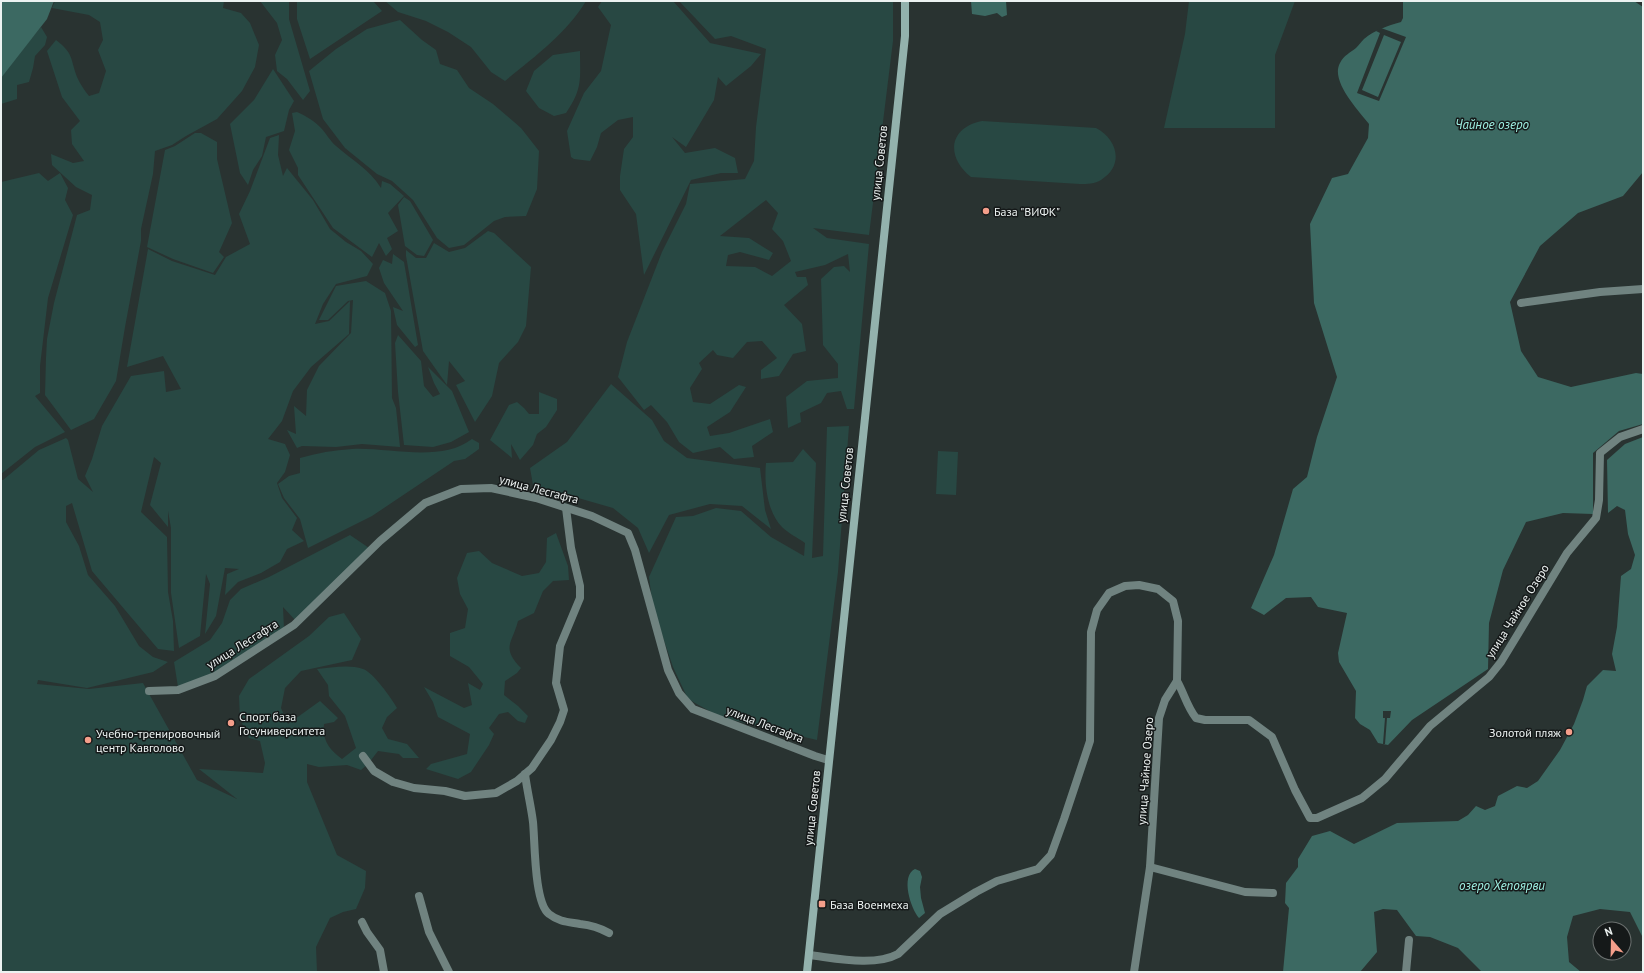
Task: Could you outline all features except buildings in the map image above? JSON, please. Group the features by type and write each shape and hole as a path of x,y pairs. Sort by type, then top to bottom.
{"main road":[{"name":"улица Советов","path":"807,972 905,36 905,1"}],"street":[{"path":"1521,303 1600,292 1643,289"},
{"name":"улица Чайное Озеро","path":"1134,972 1150,867 1159,718 1165,700 1177,681 1189,708 1196,718 1205,720 1249,720 1272,737 1295,790 1310,818 1317,818 1362,798 1384,779 1430,726 1489,677 1501,662 1567,553 1596,518 1599,500 1600,452 1620,437 1643,429"},
{"name":"улица Лесгафта","path":"149,691 178,690 215,676 294,625 380,541 425,503 461,489 491,488 536,498 592,516 628,533 635,550 668,670 679,693 693,709 828,760"},
{"path":"363,756 374,771 393,782 414,788 466,796 496,793 532,768 551,740 564,710 556,683 560,646 580,598 580,586 566,508"},
{"path":"809,955 869,961 894,957 940,914 997,881 1038,869 1051,855 1090,741 1091,632 1097,610 1109,594 1125,586 1139,585 1158,589 1173,601 1178,621 1177,681"},
{"path":"525,774 533,822 536,869 542,903 548,914 565,923 580,924 602,929 609,933"},
{"path":"1150,867 1245,892 1273,893"},
{"path":"419,896 429,932 449,972"},
{"path":"362,922 367,932 380,950 384,972"},
{"path":"1406,972 1409,940"}],"shaded area":[{"path":"55,1 224,1 223,8 241,13 250,23 259,45 255,67 242,91 217,119 172,145 155,151 153,174 141,229 141,241 116,381 94,419 71,430 45,395 47,339 54,303 77,215 90,210 92,195 76,187 52,165 51,154 73,163 84,161 72,144 71,130 80,121 62,97 47,51 56,40 66,49 71,57 78,80 89,96 99,93 106,71 98,50 103,40 100,22 89,15 52,8"},
{"path":"260,1 289,1 289,19 310,91 303,100 287,79 277,71 275,55 282,40 277,23"},
{"path":"297,1 373,1 382,11 310,59 297,19"},
{"path":"385,1 586,1 569,24 559,34 538,54 505,81 491,72 471,47 448,32 426,21 398,12"},
{"path":"602,1 673,1 710,43 761,54 751,66 726,86 718,77 714,100 686,147 672,137 685,153 715,148 735,158 738,173 721,173 691,180 644,275 636,214 620,190 620,176 624,149 633,137 633,117 618,120 601,133 597,147 590,161 574,159 571,157 567,131 584,93 601,71 611,25 598,7"},
{"path":"679,1 893,1 893,41 869,235 813,228 827,238 869,244 854,409 847,409 841,391 827,393 821,403 800,413 801,422 788,428 786,397 807,381 838,378 838,364 823,345 821,279 834,267 844,266 850,272 848,254 825,265 795,272 797,277 806,277 808,285 784,305 802,324 806,351 793,354 779,376 761,379 761,370 777,358 762,341 747,342 733,358 717,355 713,350 699,363 702,369 690,388 693,402 710,404 739,385 746,387 730,412 707,427 710,436 729,433 770,419 773,432 752,446 754,457 734,459 720,447 693,453 679,442 667,422 651,405 644,410 618,377 627,342 662,252 686,204 690,184 745,179 754,161 756,127 766,49 731,36 715,39","holes":["766,200 778,213 772,229 783,241 791,261 772,276 755,267 726,266 728,255 740,252 769,260 773,253 749,238 720,236"]},
{"path":"1189,1 1295,1 1275,55 1275,128 1164,128 1185,34"},
{"path":"400,20 422,40 436,50 440,64 457,70 469,88 493,104 521,128 539,151 537,189 526,216 505,217 494,221 464,245 449,248 437,238 413,200 392,181 377,174 345,148 323,119 309,71 336,49 367,29"},
{"path":"41,27 47,37 45,45 35,56 29,82 17,85 17,99 1,104 1,66 20,52"},
{"path":"580,51 580,76 578,90 566,113 554,116 539,108 526,91 534,71 553,55"},
{"path":"273,69 294,101 289,110 284,131 266,137 262,156 253,170 248,185 240,173 230,124 254,100"},
{"path":"297,112 309,118 322,129 334,144 366,170 381,188 382,181 390,184 404,196 388,213 398,231 387,238 392,249 386,256 379,243 372,257 333,228 298,175 298,168 289,150 295,131 292,113"},
{"path":"982,121 1096,128 1109,139 1113,145 1116,160 1109,174 1101,180 1088,184 971,177 957,161 954,144 962,130"},
{"path":"195,133 201,133 217,142 217,159 232,223 219,252 224,257 213,273 173,259 147,247 165,150 175,146"},
{"path":"279,135 278,155 283,176 287,168 313,200 330,229 346,242 361,251 373,264 367,276 336,284 323,304 315,324 329,321 350,301 349,334 311,367 293,391 282,421 268,439 285,444 290,455 285,472 277,483 282,498 297,518 292,530 304,541 287,549 280,562 261,573 238,582 225,595 227,574 239,569 225,568 216,616 205,634 210,584 206,574 200,636 179,648 171,593 171,528 168,511 168,527 150,505 161,463 154,457 141,512 167,537 168,592 173,621 174,651 158,649 92,571 72,503 66,506 66,522 79,546 88,575 115,606 139,646 153,657 168,662 153,672 87,688 38,680 37,684 89,689 143,683 197,780 237,799 199,769 263,773 265,763 260,741 249,738 240,719 239,696 249,679 309,636 329,617 344,613 361,639 352,660 301,671 285,688 281,708 288,724 320,701 338,718 334,722 324,724 324,735 327,744 333,752 342,759 356,748 345,716 329,696 328,685 317,669 346,667 363,669 377,680 397,708 387,717 382,728 388,739 407,744 419,758 403,758 399,754 378,751 368,764 361,770 347,765 319,767 307,764 307,782 337,855 366,871 365,888 356,909 343,912 330,918 316,947 317,972 1,972 1,480 3,480 39,450 66,438 68,440 78,479 93,492 85,476 102,426 131,376 164,371 166,392 181,389 163,356 127,367 148,249 172,261 215,275 226,257 250,244 239,214 250,191 270,138"},
{"path":"39,173 48,181 60,173 68,188 65,200 73,215 48,298 40,366 40,393 35,396 65,432 35,447 1,474 1,182"},
{"path":"404,197 410,201 433,240 424,256 417,255 405,246 398,205"},
{"path":"488,231 494,233 531,267 526,326 518,342 499,363 492,396 475,422 456,385 465,381 449,361 447,385 423,351 406,250 416,258 426,258 434,243 449,252 465,248"},
{"path":"393,254 404,262 418,345 415,347 397,325 393,307 403,311 384,283 379,268 383,260 392,264"},
{"path":"366,281 385,293 391,311 392,398 396,408 400,447 362,444 336,447 302,446 297,448 287,430 296,434 294,406 306,416 307,390 319,366 351,333 353,300 348,301 328,320 319,320 336,286"},
{"path":"398,335 421,361 424,386 433,397 440,394 428,367 452,391 469,432 451,442 433,447 404,445 398,392 395,343"},
{"path":"611,384 652,420 664,441 687,458 760,468 765,510 771,529 742,506 710,504 669,515 649,553 638,528 613,508 533,485 530,468 567,442"},
{"path":"539,392 557,399 557,410 546,427 537,434 533,445 520,460 511,444 512,458 490,440 509,405 517,402 529,414 539,414"},
{"path":"849,426 838,572 817,740 720,717 688,699 673,667 653,608 649,577 676,517 693,516 716,508 741,511 771,537 804,556 805,543 782,527 777,521 770,505 766,488 766,463 793,462 803,449 816,463 812,558 823,556 827,427"},
{"path":"472,439 479,443 479,449 465,459 454,461 372,516 308,548 300,519 284,498 278,484 289,476 300,473 300,458 332,451 352,449 430,452 459,446"},
{"path":"938,451 958,452 956,495 936,494"},
{"path":"556,533 568,566 569,580 553,581 543,591 534,613 518,621 510,645 511,655 521,668 517,673 505,681 504,695 528,716 525,723 518,721 508,712 499,714 489,728 494,734 489,745 471,772 458,779 426,769 431,764 467,754 470,734 438,717 433,702 424,687 464,708 472,705 468,683 480,690 483,684 469,667 450,656 450,633 465,628 468,609 460,594 457,578 467,553 479,551 492,563 522,576 539,573 546,562 547,538"},
{"path":"350,535 372,550 296,621 283,607 284,629 225,668 178,687 174,662 210,640 222,623 230,600 241,589 269,577"}],"water":[{"path":"1,1 54,1 47,19 1,78"},
{"path":"971,1 1006,1 1007,15 1002,17 997,13 985,16 972,14"},
{"name":"Чайное озеро","path":"1403,1 1634,1 1643,7 1643,172 1623,196 1578,213 1540,246 1510,302 1521,351 1538,377 1571,387 1636,373 1643,374 1643,424 1619,431 1593,453 1593,514 1563,513 1526,522 1503,570 1489,623 1488,669 1412,720 1388,745 1378,743 1370,730 1360,724 1355,718 1356,691 1339,662 1338,653 1347,613 1318,607 1311,597 1286,598 1264,615 1251,608 1274,555 1293,489 1307,477 1317,437 1337,377 1314,303 1310,224 1332,178 1348,174 1368,138 1369,124 1352,103 1342,87 1338,70 1343,58 1356,48 1364,39 1372,33 1401,22 1403,18"},
{"name":"озеро Хепоярви","path":"1643,437 1643,938 1630,912 1600,909 1573,916 1567,937 1569,962 1581,972 1482,972 1458,948 1430,937 1416,936 1397,910 1383,909 1374,912 1377,952 1360,972 1283,972 1289,908 1285,903 1286,883 1298,867 1298,859 1312,836 1330,831 1354,844 1397,823 1458,821 1468,815 1476,806 1485,810 1495,806 1498,796 1517,786 1527,788 1538,781 1560,750 1574,724 1587,686 1603,670 1616,671 1612,654 1617,627 1621,576 1631,569 1635,555 1628,534 1625,510 1617,506 1608,513 1607,460 1625,444"},
{"path":"915,869 920,871 922,877 920,887 925,913 919,918 913,908 908,893 908,878"}],"pier":[{"path":"1381,28 1406,37 1379,101 1357,93 1380,33 1376,31","holes":["1384,35 1401,42 1378,97 1362,90"]},
{"path":"1383,711 1391,711 1390,718 1387,718 1385,744 1383,744 1385,718 1383,718"}],"place":[{"name":"База \"ВИФК\"","path":"986,211"},
{"name":"Спорт база Госуниверситета","path":"231,723"},
{"name":"Золотой пляж","path":"1569,732"},
{"name":"Учебно-тренировочный центр Кавголово","path":"88,740"},
{"name":"База Военмеха","path":"822,904"}]}
